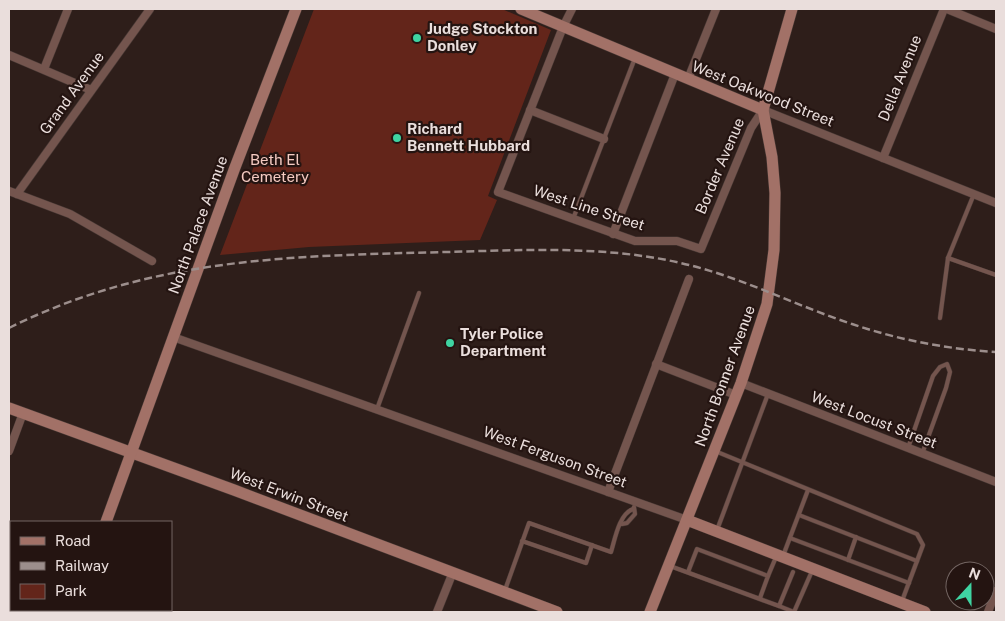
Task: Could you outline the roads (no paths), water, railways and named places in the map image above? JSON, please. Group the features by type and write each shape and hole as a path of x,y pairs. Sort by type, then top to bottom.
{"main road":[{"name":"North Palace Avenue","path":"106,521 296,9"},
{"name":"West Oakwood Street","path":"521,9 763,110"},
{"name":"Border Avenue","path":"763,110 792,9"},
{"name":"North Bonner Avenue","path":"650,612 670,566 741,383 767,304 774,250 774,193 772,157 763,110"},
{"name":"West Erwin Street","path":"9,408 557,612"},
{"name":"West Ferguson Street","path":"687,520 925,612"}],"street":[{"path":"44,69 68,9"},
{"name":"Grand Avenue","path":"17,194 150,9"},
{"path":"572,9 530,110 604,139"},
{"path":"688,80 716,9"},
{"path":"945,9 996,29"},
{"name":"Della Avenue","path":"883,158 945,9"},
{"path":"9,55 91,90"},
{"path":"613,234 675,74"},
{"name":"West Line Street","path":"530,110 498,192 613,234 641,242 677,241 701,249"},
{"name":"West Oakwood Street","path":"763,110 996,203"},
{"name":"Border Avenue","path":"701,249 751,128 763,110"},
{"path":"9,191 70,214 152,261"},
{"path":"608,492 689,279"},
{"name":"West Ferguson Street","path":"173,337 608,492 635,506 687,520"},
{"path":"656,364 736,394"},
{"name":"West Locust Street","path":"741,383 996,482"},
{"path":"9,451 23,413"},
{"path":"437,612 453,572"},
{"path":"988,612 996,591"}],"lane":[{"path":"573,220 635,58"},
{"path":"940,318 948,258 974,194"},
{"path":"948,258 996,275"},
{"path":"377,409 420,293"},
{"path":"908,448 933,376 940,367 947,364 950,372 946,388 922,454"},
{"path":"716,532 768,394"},
{"path":"714,451 918,534 923,544 902,603"},
{"path":"760,598 768,576 790,538 808,490"},
{"path":"504,592 529,524 611,552 622,524 627,524 635,514 635,506"},
{"path":"799,515 917,561"},
{"path":"848,560 856,537"},
{"path":"790,538 909,583"},
{"path":"522,541 586,563 592,545"},
{"path":"688,572 697,550 768,576"},
{"path":"670,566 794,612 812,569"},
{"path":"778,606 793,572"}],"railway":[{"path":"9,328 62,305 116,287 169,274 223,265 277,259 332,256 507,250 568,250 629,254 689,265 751,285 832,317 887,335 959,349 996,352"}],"place":[{"name":"Judge Stockton Donley","path":"417,38"},
{"name":"Richard Bennett Hubbard","path":"397,138"},
{"name":"Tyler Police Department","path":"450,343"}],"park label":[{"name":"Beth El Cemetery","path":"275,168"}]}
